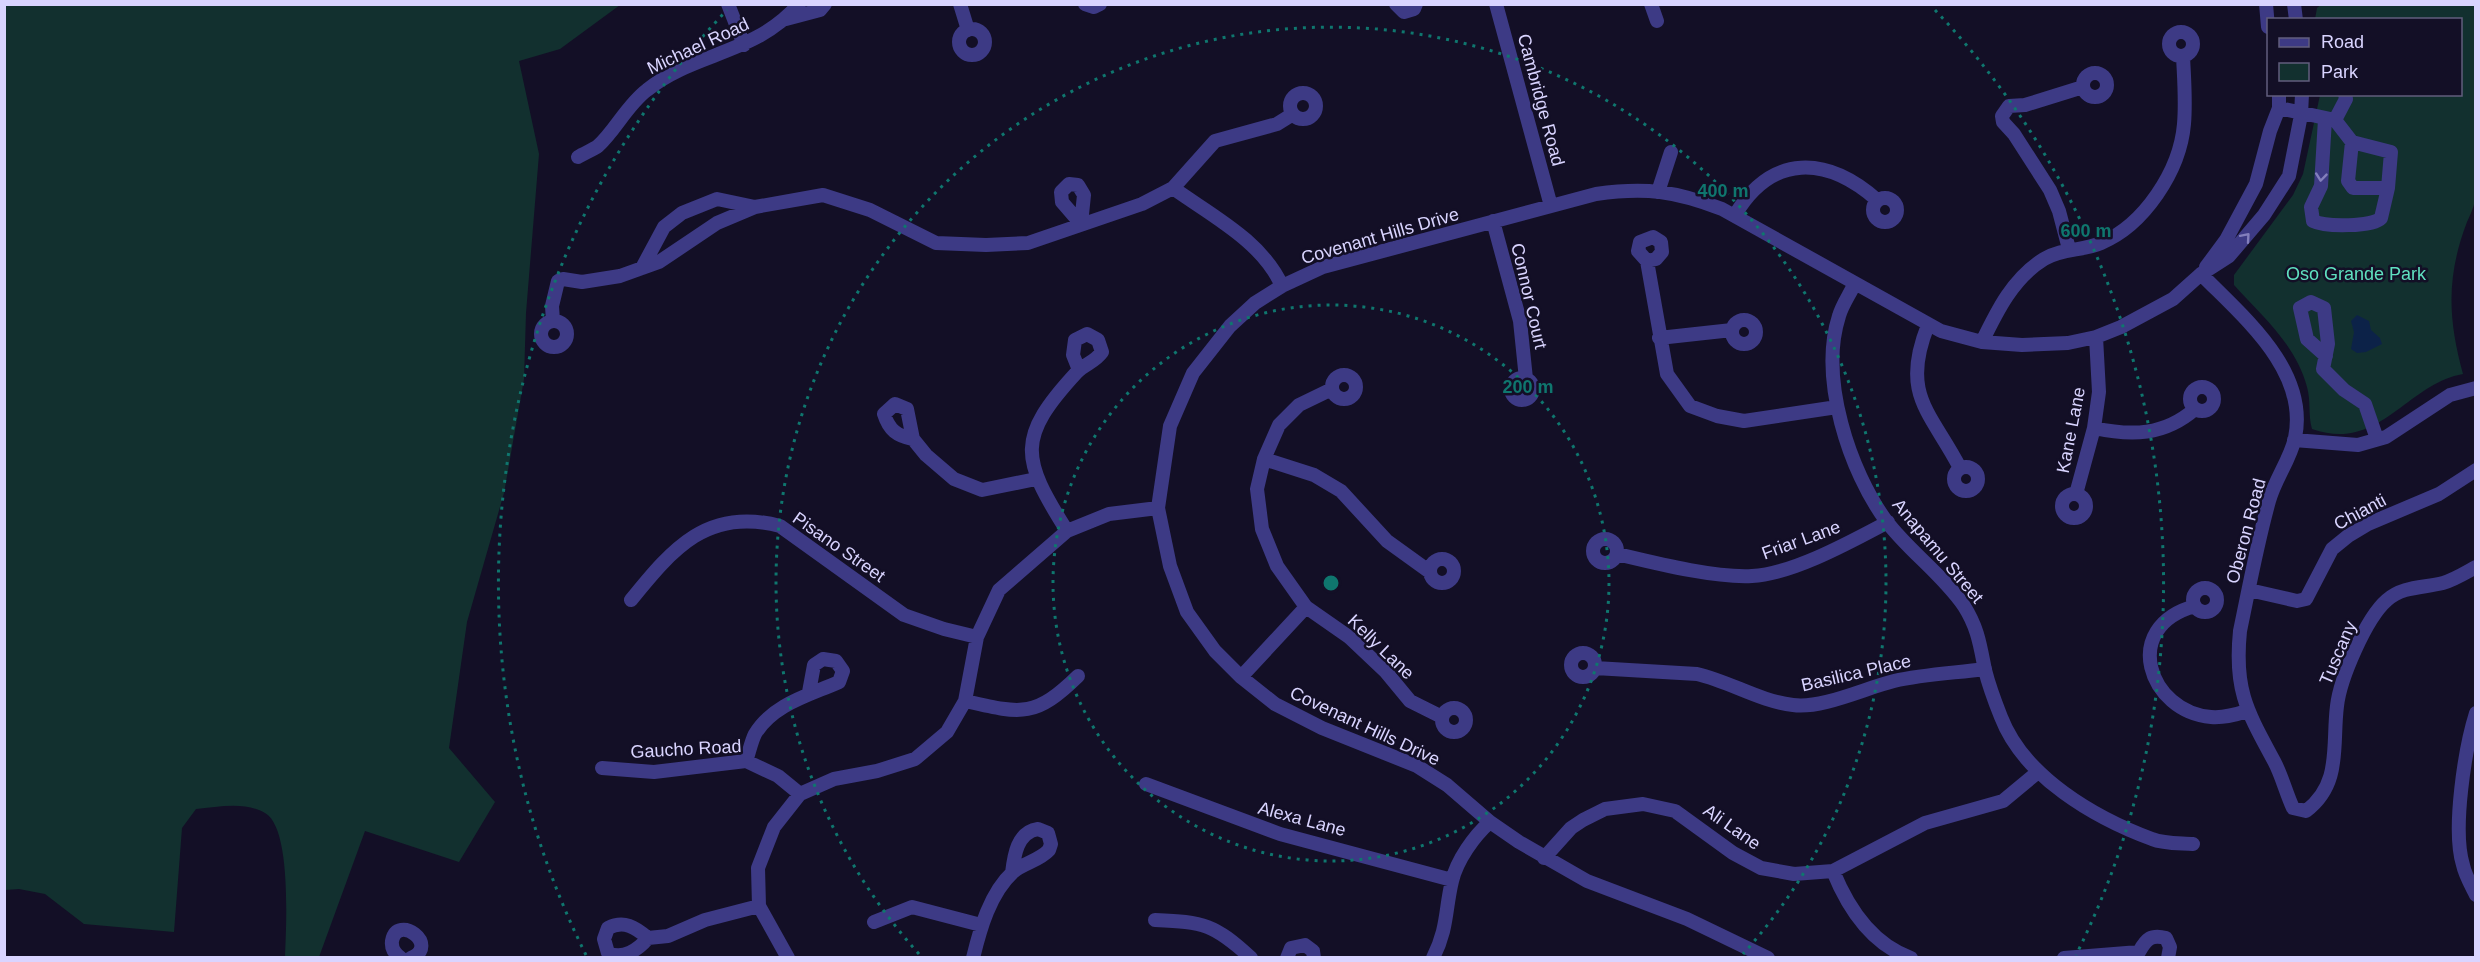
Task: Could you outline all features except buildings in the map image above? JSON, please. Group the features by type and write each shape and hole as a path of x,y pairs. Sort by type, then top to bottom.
{"street":[{"path":"728,4 744,45"},
{"name":"Michael Road","path":"578,157 598,146 618,119 647,89 677,73 766,34 798,4"},
{"name":"Michael Road","path":"784,19 820,10 825,4"},
{"path":"960,4 968,30"},
{"path":"1085,4 1094,8 1101,4"},
{"path":"1396,4 1404,12 1414,9 1416,4"},
{"name":"Cambridge Road","path":"1496,4 1551,206"},
{"path":"1651,4 1657,21"},
{"path":"1982,342 2018,280 2044,258 2069,249 2100,244 2133,224 2158,195 2173,163 2184,127 2183,56"},
{"path":"2069,249 2059,211 2050,190 2014,134 2003,122 2002,116 2009,106 2025,105 2083,87"},
{"name":"Covenant Hills Drive","path":"1768,957 1687,919 1587,881 1544,858 1490,822 1447,785 1417,766 1322,728 1275,704 1241,677 1215,651 1187,612 1170,566 1158,508 1170,426 1193,373 1230,326 1255,303 1282,286 1323,267 1596,194 1633,189 1685,194 1735,215 1928,325 1982,342 2022,345 2068,343 2096,337 2173,299 2201,274 2229,256 2282,191 2289,176 2301,115 2302,96"},
{"path":"2279,101 2301,115 2330,120 2352,142 2391,152 2388,188 2381,218 2374,223 2321,226 2313,221 2311,207 2321,186 2330,120 2346,99 2345,96"},
{"name":"Covenant Hills Drive","path":"2201,274 2226,240 2256,184 2279,101"},
{"path":"553,321 552,306 558,281 562,279 582,282 620,276 659,262 717,224 755,207 823,195 870,210 936,243 1028,243 1142,204 1173,188 1215,141 1276,124 1293,114"},
{"path":"2352,142 2348,181 2354,188 2388,188"},
{"path":"1659,192 1671,152"},
{"path":"1735,215 1746,196 1760,183 1789,169 1803,167 1818,167 1839,174 1877,200"},
{"path":"2256,184 2282,191"},
{"path":"1173,188 1249,243 1270,265 1282,286"},
{"path":"642,268 664,227 682,213 717,199 755,207"},
{"name":"Connor Court","path":"1493,221 1520,321 1526,379"},
{"path":"1647,261 1667,374 1690,406 1717,416 1744,420 1837,407"},
{"name":"Oberon Road","path":"2201,274 2264,340 2283,368 2290,384 2296,415 2294,440 2269,500 2248,590 2238,651 2241,692 2247,711 2274,760 2293,808 2306,811"},
{"name":"Anapamu Street","path":"1855,283 1839,316 1832,359 1837,407 1849,447 1869,492 1888,522 1945,582 1964,606 1983,649 1985,669 2002,720 2012,740 2038,772 2059,791 2117,823 2154,840 2193,844"},
{"path":"1928,325 1917,361 1918,384 1924,409 1960,468"},
{"path":"1659,338 1732,330"},
{"name":"Kane Lane","path":"2076,494 2094,428 2099,392 2096,337"},
{"path":"2326,356 2324,369 2344,390 2365,404 2377,439"},
{"path":"1067,531 1036,479 1030,444 1040,417 1079,370"},
{"path":"2294,440 2358,445 2386,437 2450,395 2475,388"},
{"name":"Kelly Lane","path":"1332,389 1299,405 1279,425 1264,459 1257,489 1262,529 1277,566 1306,607 1349,637 1386,672 1410,701 1442,717"},
{"path":"2094,428 2123,434 2154,432 2181,421 2195,409"},
{"path":"913,439 926,455 954,479 982,490 1036,479"},
{"path":"1264,459 1314,475 1341,491 1387,542 1430,572"},
{"name":"Chianti","path":"2248,590 2297,602 2306,599 2332,549 2348,536 2368,524 2439,494 2475,470"},
{"path":"788,957 759,906 758,868 774,827 800,794 834,779 877,771 915,759 947,732 965,701 977,637 999,590 1044,548 1067,531 1109,514 1158,508"},
{"name":"Pisano Street","path":"632,600 657,567 691,536 719,524 756,520 780,526 904,615 944,629 977,637"},
{"name":"Friar Lane","path":"1617,554 1720,574 1753,576 1775,571 1844,545 1888,522"},
{"name":"Tuscany","path":"2306,811 2320,798 2331,778 2336,750 2338,695 2376,613 2390,597 2405,589 2443,583 2475,567"},
{"path":"2195,606 2180,610 2160,623 2151,638 2150,658 2155,680 2169,698 2184,710 2209,717 2228,717 2247,711"},
{"path":"1241,677 1306,607"},
{"name":"Basilica Place","path":"1595,668 1698,674 1763,699 1795,706 1811,704 1895,681 1985,669"},
{"path":"965,701 1005,710 1033,709 1054,699 1078,676"},
{"path":"746,761 756,734 777,711 809,692"},
{"path":"2475,713 2468,742 2458,834 2462,865 2475,895"},
{"name":"Gaucho Road","path":"602,768 654,772 746,761 777,776 800,794"},
{"name":"Ali Lane","path":"1544,858 1570,828 1583,820 1605,809 1643,804 1676,811 1726,848 1761,868 1794,874 1833,872 1925,823 2003,801 2038,772"},
{"name":"Alexa Lane","path":"1146,784 1280,834 1452,880"},
{"path":"1433,957 1445,929 1452,880 1470,846 1490,822"},
{"path":"1833,872 1845,902 1859,921 1878,939 1911,957"},
{"path":"973,957 981,925 1012,873"},
{"path":"648,938 668,936 705,920 759,906"},
{"path":"874,922 912,907 981,925"},
{"path":"1155,920 1208,925 1228,936 1251,957"},
{"path":"401,957 393,951 392,943 394,935 402,930 412,931 419,937 421,947 416,955 411,957"},
{"path":"2064,957 2142,955 2146,940 2156,936 2166,938 2170,947 2168,957"},
{"path":"1287,957 1291,948 1305,945 1313,951 1314,957"}],"green space":[{"path":"5,4 620,5 560,49 519,61 539,154 526,313 524,379 504,493 467,622 449,748 495,802 459,862 365,831 319,957 285,957 286,880 280,838 274,822 265,813 249,807 196,809 182,828 174,932 84,924 45,894 19,889 5,890"},
{"name":"Oso Grande Park","path":"2322,4 2475,5 2475,201 2455,261 2452,298 2454,335 2463,374 2443,380 2425,390 2375,425 2356,432 2336,434 2312,429 2307,387 2295,358 2267,320 2234,285 2234,275 2293,195 2303,174 2320,96 2462,96 2462,18 2315,18 2317,8"}],"water":[{"path":"2357,315 2369,321 2371,330 2380,338 2382,344 2366,352 2357,353 2351,349 2354,332 2351,321"}]}
